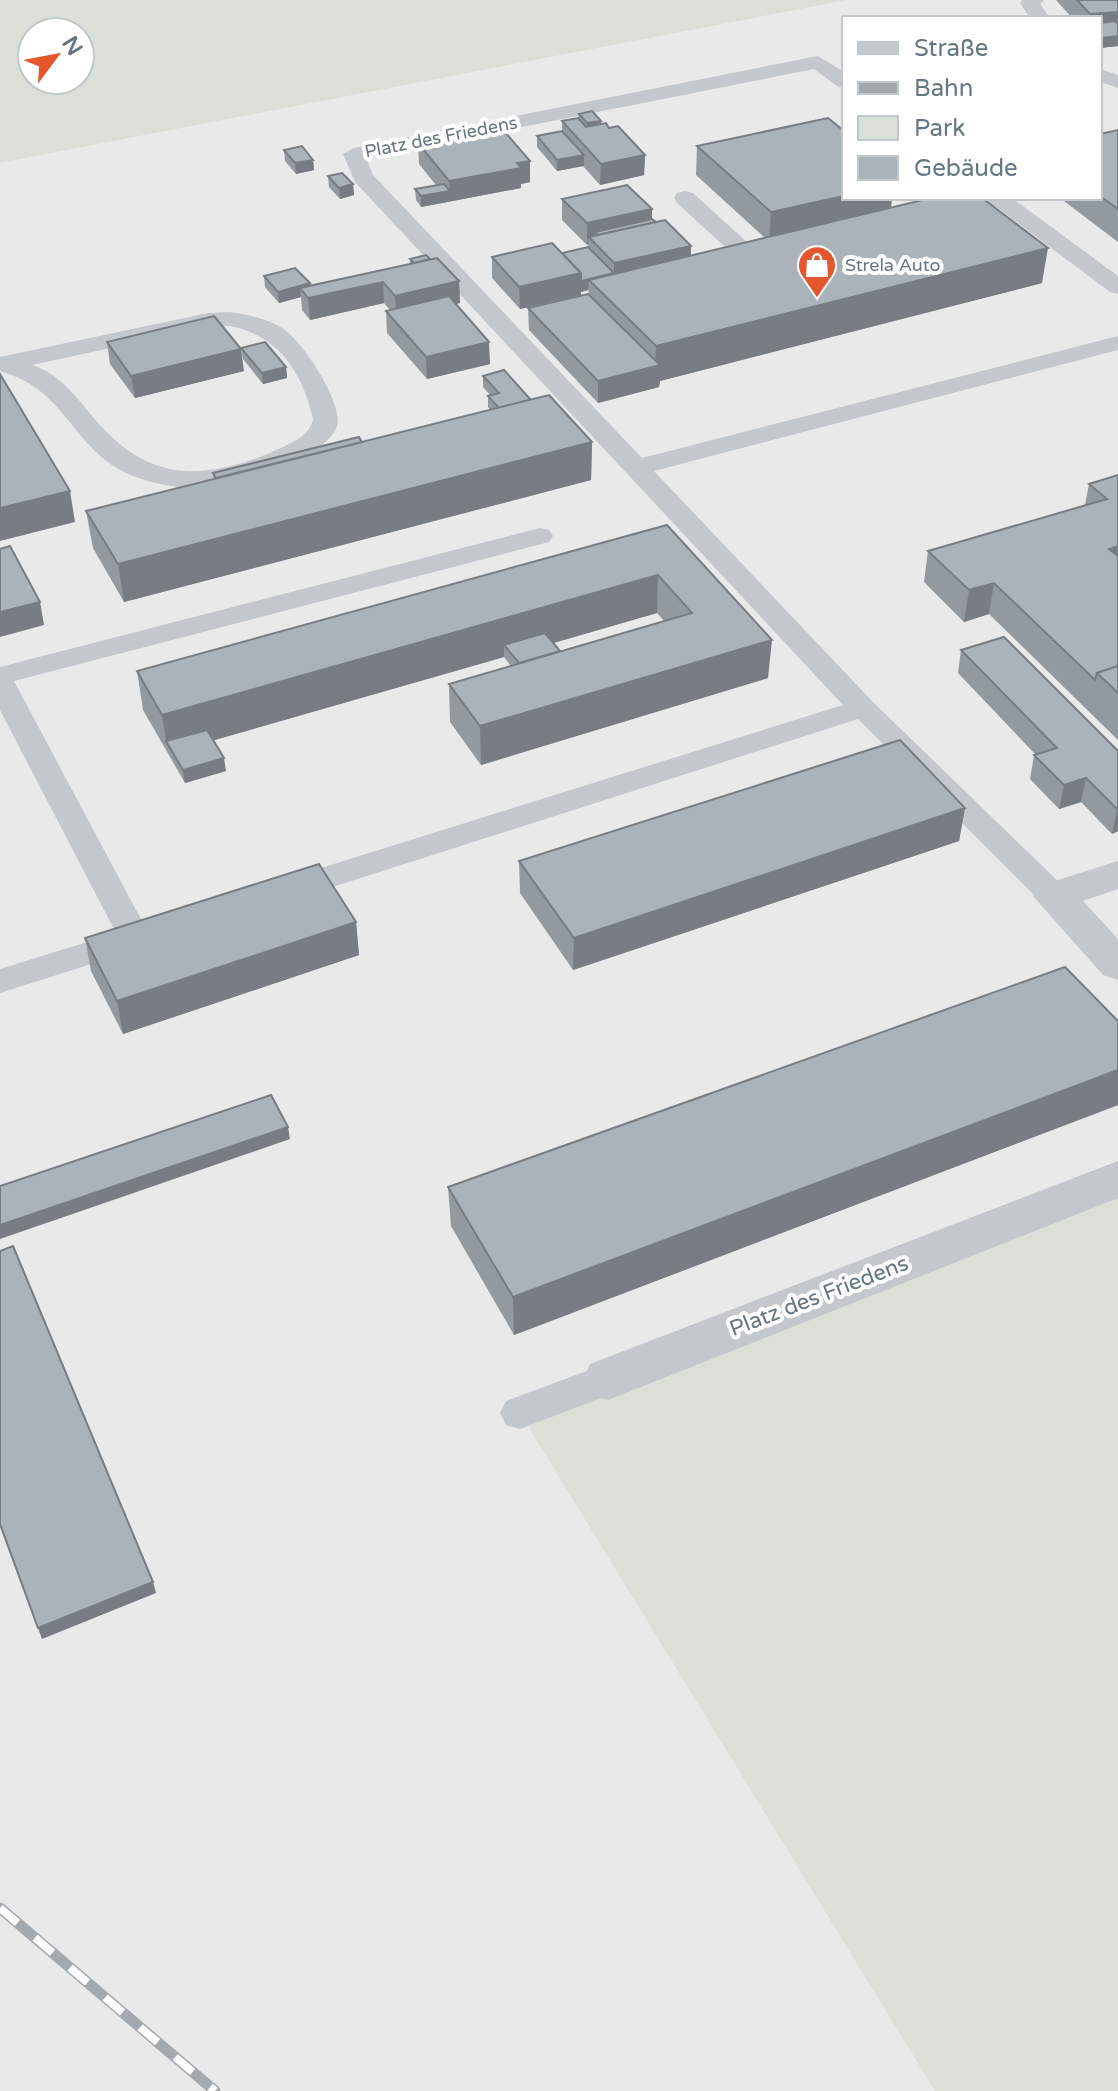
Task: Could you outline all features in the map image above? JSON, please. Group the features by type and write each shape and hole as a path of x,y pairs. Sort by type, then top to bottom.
{"street":[{"path":"1054,896 1118,875"},
{"name":"Platz des Friedens","path":"1054,896 1118,965"},
{"name":"Platz des Friedens","path":"608,1379 1118,1179"}],"lane":[{"path":"1034,0 1030,3 1039,16"},
{"name":"Platz des Friedens","path":"842,80 818,62 354,154 363,177 496,321 638,467 863,708 1054,896"},
{"path":"685,198 759,257 707,270"},
{"path":"922,218 990,200"},
{"path":"1001,200 1118,287"},
{"path":"496,321 526,314"},
{"path":"230,319 257,325 277,335 290,347 326,412 325,426 317,437 295,450 245,470 203,478 160,476 137,470 115,457 96,440 48,380 20,366 1,362 208,320 230,319"},
{"path":"638,467 1118,343"},
{"path":"135,938 0,679 540,536"},
{"path":"257,900 863,708"},
{"path":"0,981 165,929"},
{"name":"Platz des Friedens","path":"520,1413 608,1379"}],"shaded area":[{"path":"848,0 1118,0 1118,2091 0,2091 0,163"}],"green space":[{"path":"0,0 848,0 0,163"},
{"path":"1118,1179 1118,2091 935,2091 520,1413"}],"building":[{"path":"1077,0 1118,0 1118,12 1090,14"},
{"path":"1115,21 1118,36 1102,38 1102,23"},
{"path":"592,111 601,121 587,123 579,114"},
{"path":"578,118 586,127 606,123 609,128 618,126 645,155 601,164 562,121"},
{"path":"828,118 842,129 842,196 771,212 697,146"},
{"path":"1118,130 1118,209 1102,197 1102,134"},
{"path":"489,131 493,135 505,132 530,161 517,163 521,168 449,181 418,143"},
{"path":"562,131 584,155 557,160 537,136"},
{"path":"302,146 313,160 295,163 284,150"},
{"path":"342,173 353,184 339,188 328,176"},
{"path":"444,184 450,191 421,196 415,189"},
{"path":"627,185 652,209 587,223 562,199"},
{"path":"923,200 985,200 1048,248 656,346 589,280"},
{"path":"652,219 656,222 598,235 595,232"},
{"path":"665,220 691,246 614,263 589,237"},
{"path":"552,243 581,273 519,287 492,257"},
{"path":"588,247 614,273 581,281 581,273 562,253"},
{"path":"426,255 430,259 414,263 410,259"},
{"path":"437,258 459,281 395,296 383,282 308,298 300,288"},
{"path":"295,268 310,283 278,292 264,276"},
{"path":"588,294 660,365 598,381 528,308"},
{"path":"449,296 489,342 426,357 386,311"},
{"path":"214,316 241,349 131,376 107,342"},
{"path":"265,342 286,367 262,373 241,348"},
{"path":"504,370 531,400 499,408 488,396 499,393 483,376"},
{"path":"0,374 70,491 0,508"},
{"path":"549,395 592,442 118,564 86,511"},
{"path":"359,437 362,442 216,478 213,473"},
{"path":"1118,475 1118,546 1109,549 1118,556 1118,666 1097,673 1095,680 994,583 969,590 928,551 1107,499 1089,484"},
{"path":"667,525 772,640 480,726 449,684 692,613 658,575 162,715 137,671"},
{"path":"10,546 40,602 0,612 0,549"},
{"path":"545,633 560,651 519,663 504,645"},
{"path":"1004,637 1118,751 1118,810 1086,778 1064,785 1034,755 1057,748 961,650"},
{"path":"1118,666 1118,693 1097,673"},
{"path":"207,730 224,758 183,770 166,741"},
{"path":"900,740 965,808 574,938 519,861"},
{"path":"319,864 356,922 117,1001 85,938"},
{"path":"1065,967 1118,1021 1118,1070 513,1297 448,1187"},
{"path":"271,1095 288,1127 0,1225 0,1186"},
{"path":"13,1246 153,1582 38,1628 0,1524 0,1251"}],"railway":[{"path":"0,1908 215,2091"}],"place":[{"name":"Strela Auto","path":"817,299"}]}
